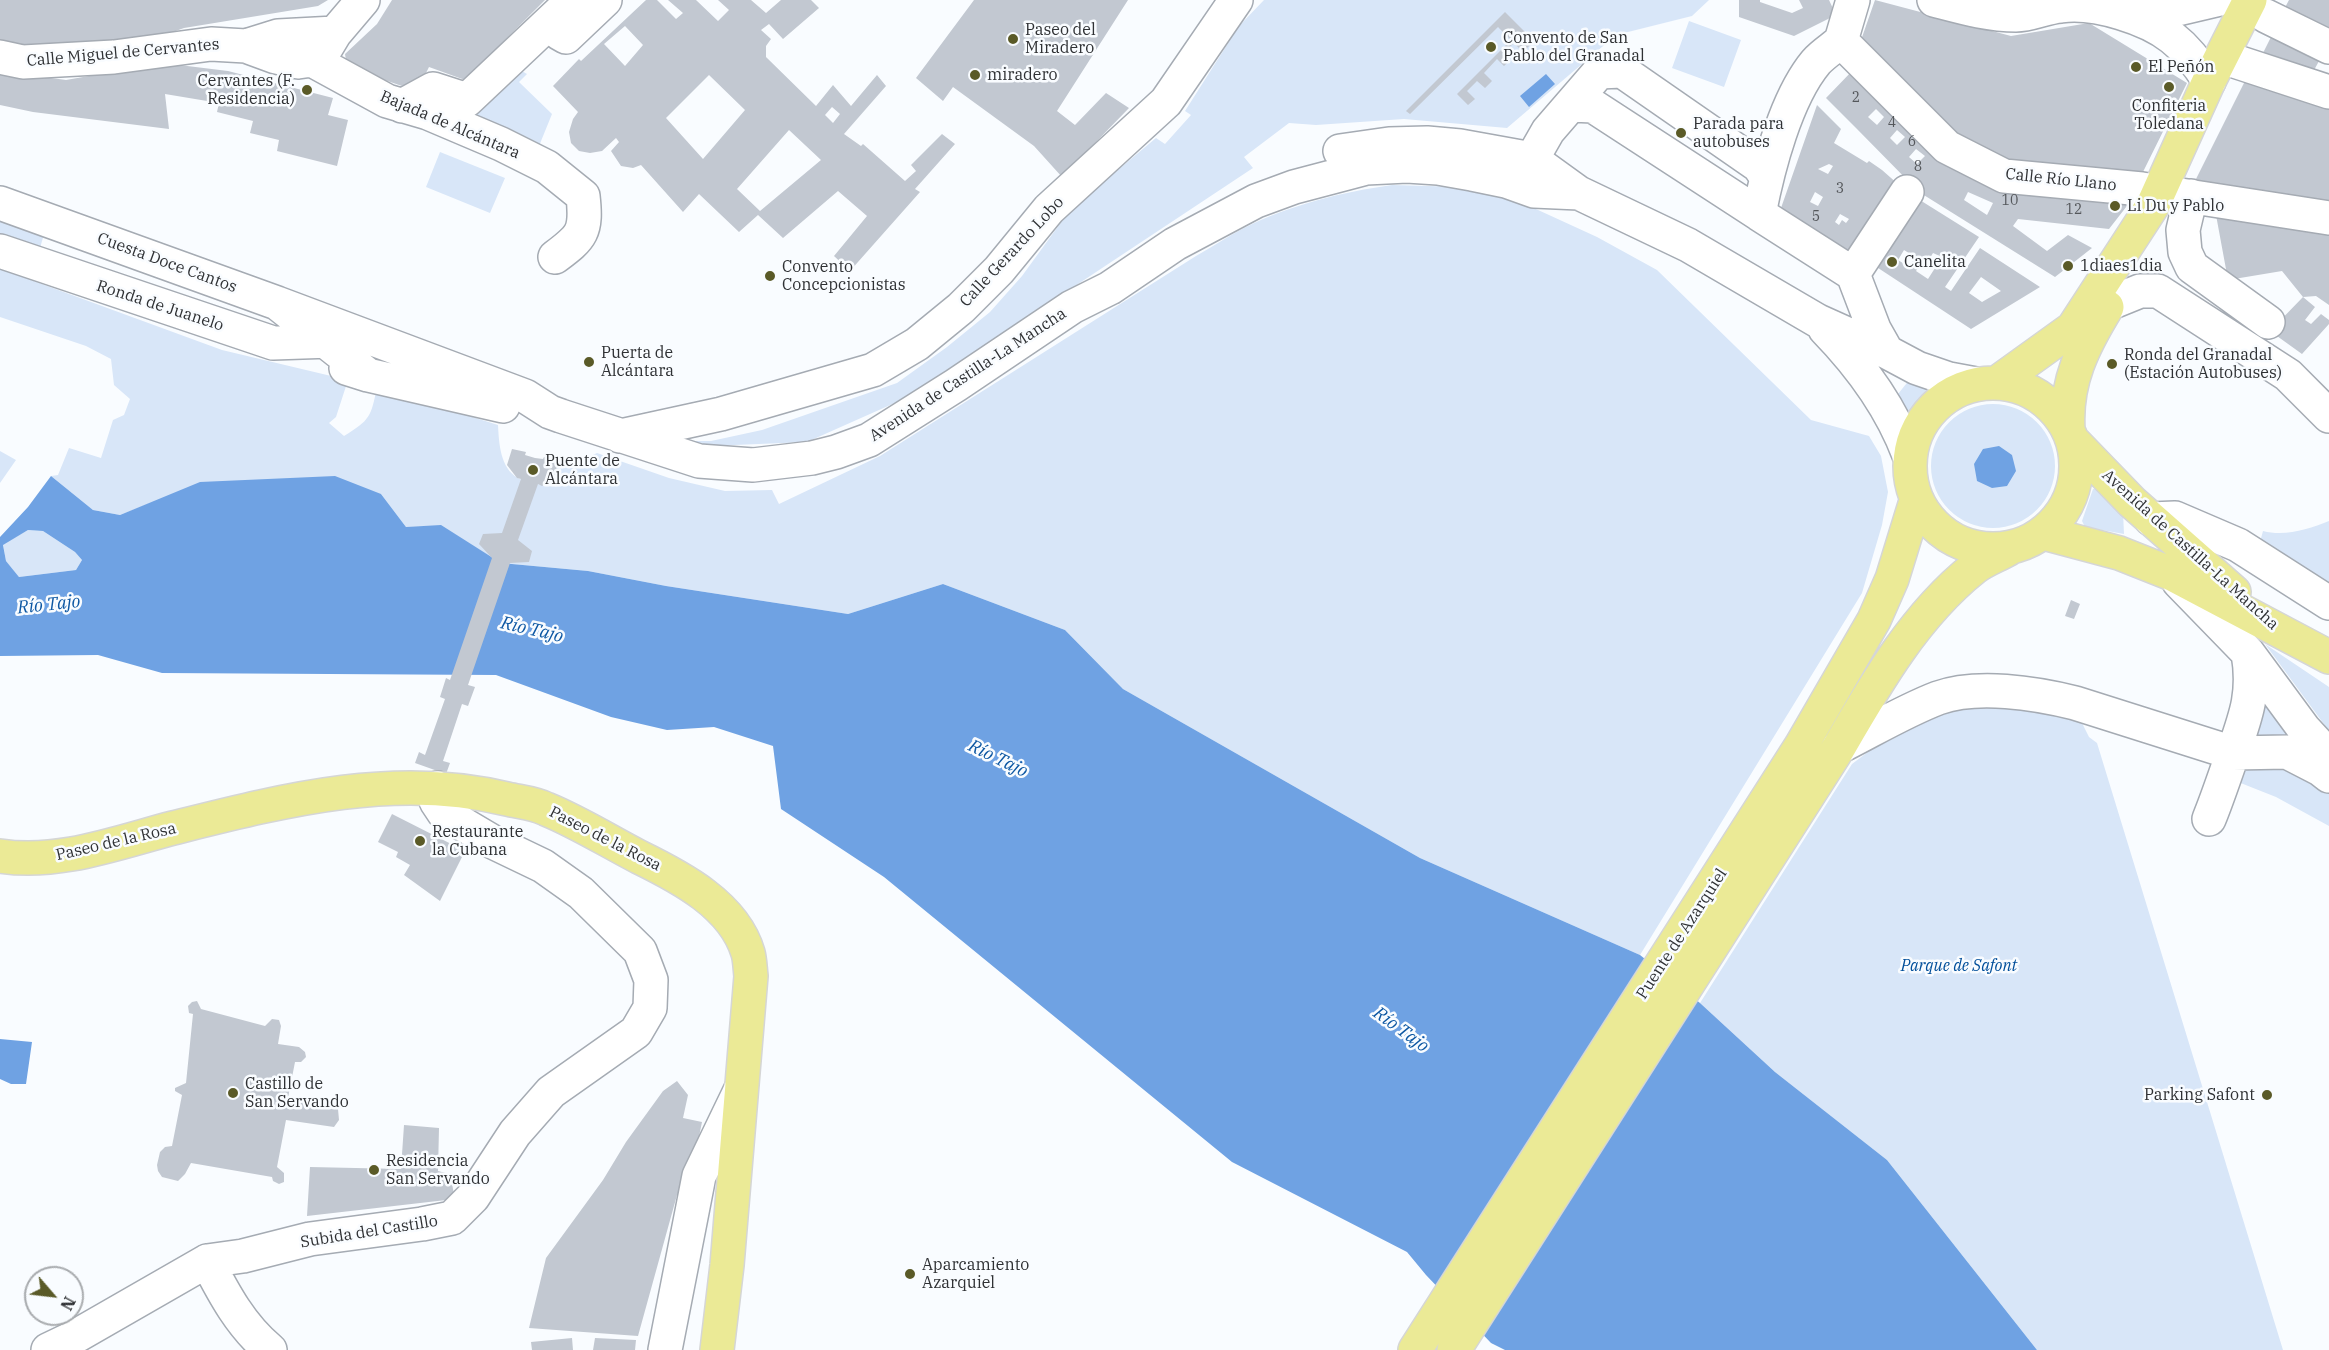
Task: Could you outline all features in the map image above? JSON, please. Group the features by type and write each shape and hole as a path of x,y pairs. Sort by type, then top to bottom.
{"main road":[{"path":"2168,198 2073,328 1987,383 1952,393 1931,409 1917,430 1909,455 1910,479 1916,501 1932,525 1955,542 1982,550 2010,548 2044,533 2061,514 2073,491 2077,466 2070,435 2069,387 2073,375 2096,325 2127,278 2168,198 2215,69 2258,8"},
{"path":"1987,383 2019,387 2039,396 2056,410 2070,435"},
{"name":"Avenida de Castilla-La Mancha","path":"2070,435 2101,473 2283,633"},
{"name":"Puente de Azarquiel","path":"1454,1350 1713,916 1801,746 1874,620 1892,579 1916,501"},
{"name":"Avenida de Castilla-La Mancha","path":"2044,533 2119,553 2172,574 2329,657"},
{"name":"Puente de Azarquiel","path":"1415,1350 1713,916 1839,747 1876,683 1929,612 1975,567 2010,548"},
{"name":"Paseo de la Rosa","path":"0,856 22,860 62,857 269,804 341,792 425,787 488,794 545,808 678,876 706,897 740,934 748,954 751,976 717,1350"}],"street":[{"name":"Calle Miguel de Cervantes","path":"0,57 23,62 114,57 211,44 246,46 278,36 300,51 334,33 362,0"},
{"path":"402,106 433,88 467,100 573,0"},
{"path":"547,26 566,37 605,0"},
{"name":"Calle Gerardo Lobo","path":"617,436 721,414 873,370 917,344 961,308 999,270 1049,209 1166,102 1236,0"},
{"path":"1759,214 1767,178 1798,88 1818,59 1841,41 1853,0"},
{"path":"1934,0 1997,14 2019,15 2076,5 2112,10 2165,12 2216,0"},
{"path":"2258,8 2329,47"},
{"path":"2112,10 2148,22 2169,34 2194,58 2215,69 2327,85"},
{"name":"Calle Río Llano","path":"1841,41 1947,147 2004,176 2329,218"},
{"name":"Bajada de Alcántara","path":"300,51 387,100 428,113 501,144 547,167 583,196 586,217 578,240 555,257"},
{"path":"1532,159 1548,131 1599,72 1622,71 1760,166 1767,178"},
{"path":"1571,105 1593,106 1853,274 1874,329 1887,352"},
{"name":"Avenida de Castilla-La Mancha","path":"1072,307 1107,275 1158,238 1244,186 1272,173 1324,155 1389,144 1426,143 1460,146 1532,159 1579,193 1688,245 1818,321"},
{"name":"Avenida de Castilla-La Mancha","path":"550,412 617,436 699,460 727,464 782,463 836,452 869,440 902,421 1072,307 1110,288 1175,244 1256,201 1294,187 1366,168 1407,166 1438,168 1506,181 1534,190 1579,193"},
{"path":"1853,274 1908,192"},
{"path":"2168,198 2182,230 2185,252 2192,267 2268,322"},
{"name":"Cuesta Doce Cantos","path":"0,203 277,303 368,375"},
{"name":"Ronda de Juanelo","path":"0,251 273,343 382,342"},
{"path":"2109,304 2140,291 2158,291 2288,375 2329,416"},
{"path":"277,303 525,396 550,412"},
{"path":"1818,321 1928,372 1949,379 1987,383"},
{"path":"1818,321 1878,391 1909,455"},
{"path":"273,343 368,375 533,412 550,412"},
{"path":"2151,519 2175,518 2238,545 2329,603"},
{"path":"2172,574 2248,653 2304,729 2329,756"},
{"path":"2209,819 2250,704 2252,674 2248,653"},
{"path":"1839,747 1939,697 2001,691 2050,697 2075,703 2233,753 2287,752 2320,768 2329,776"},
{"name":"Subida del Castillo","path":"207,1261 243,1256 310,1239 452,1218 473,1197 515,1133 551,1092 636,1032 650,1008 651,980 640,951 581,893 543,866 493,842 444,813 436,801 437,788"},
{"path":"665,1350 699,1176 741,1089"},
{"path":"240,1317 243,1256"},
{"path":"48,1350 207,1261 227,1299 246,1326 270,1350"}],"green space":[{"path":"1264,0 1709,0 1692,16 1616,35 1507,128 1404,119 1316,125 1289,123 1244,157 1253,168 906,398 807,442 710,446 686,441 711,441 762,430 897,383 947,347 990,312 1022,276 1070,210 1156,138 1165,144 1191,115 1185,111 1239,26"},
{"path":"1689,21 1741,40 1724,87 1672,68"},
{"path":"520,70 527,74 519,82 552,114 539,146 508,129 471,116"},
{"path":"440,152 505,178 490,213 426,187"},
{"path":"1392,185 1464,187 1491,193 1525,204 1597,237 1657,270 1811,420 1869,436 1881,456 1888,492 1882,525 1862,593 1640,955 1420,858 1123,689 1065,630 943,584 848,614 666,586 588,571 501,563 441,526 406,527 381,494 153,502 120,515 93,510 51,476 58,475 69,448 101,458 113,420 124,415 130,399 114,385 111,359 86,346 0,317 0,217 44,234 31,280 222,350 348,380 336,417 329,423 344,436 368,417 377,387 498,425 500,447 507,468 518,478 527,481 542,485 554,477 559,460 573,464 597,453 669,478 725,491 772,490 779,504 880,456 1244,228 1316,200"},
{"path":"1910,379 1932,386 1908,413 1898,394"},
{"path":"1993,404 2017,409 2028,414 2037,422 2045,431 2050,442 2055,466 2050,490 2045,501 2037,510 2028,518 2017,523 1993,528 1969,523 1958,518 1949,510 1941,501 1936,490 1931,466 1936,442 1941,431 1949,422 1958,414 1969,409"},
{"path":"0,451 16,460 0,483"},
{"path":"2093,489 2099,489 2123,512 2124,534 2085,527 2082,521"},
{"path":"2329,521 2329,595 2260,542 2263,531 2288,533"},
{"path":"28,530 43,531 75,552 82,560 76,570 19,577 6,561 3,544"},
{"path":"2265,644 2329,687 2329,731"},
{"path":"2264,689 2300,738 2248,743"},
{"name":"Parque de Safont","path":"1965,701 2077,713 2089,737 2097,743 2283,1350 2037,1350 1887,1160 1775,1072 1700,1003 1852,764 1914,717"},
{"path":"2273,760 2329,789 2329,826 2276,797 2233,780 2247,767"}],"water":[{"path":"1546,74 1555,84 1529,107 1520,96"},
{"path":"1999,446 2012,455 2016,471 2007,486 1992,488 1977,481 1974,464 1983,449"},
{"name":"Río Tajo","path":"51,476 93,510 120,515 200,482 335,476 381,494 406,527 441,525 501,563 588,571 666,586 848,614 943,584 1065,630 1123,689 1420,858 1640,955 1700,1003 1775,1072 1887,1160 2037,1350 1505,1350 1491,1343 1407,1252 1232,1162 884,877 781,809 773,746 714,727 667,730 611,717 496,675 162,673 98,655 0,656 0,537 28,507","holes":["28,530 43,531 75,552 82,560 76,570 19,577 6,561 3,545"]},
{"path":"0,1039 32,1042 26,1084 11,1084 0,1079"}],"building":[{"path":"0,0 328,0 318,6 184,28 140,44 49,48 0,41"},
{"path":"392,0 545,0 465,80 429,67 424,77 402,86 347,67 345,54 377,24"},
{"path":"646,0 657,0 676,19 683,13 668,0 696,0 718,21 729,10 718,0 751,0 766,13 781,0 811,0 819,8 783,39 769,24 761,30 771,39 766,46 766,57 816,106 833,85 851,106 877,75 886,86 844,134 861,146 863,144 905,181 916,171 911,165 942,134 955,144 915,189 920,192 850,271 834,256 867,216 838,191 783,238 758,215 739,232 699,194 683,212 641,165 633,168 621,166 611,151 619,142 616,138 602,151 590,153 579,151 571,143 569,132 578,112 553,86 579,59 581,61","holes":["625,26 643,45 625,66 604,44","709,75 745,110 703,159 666,118","832,107 840,114 833,123 825,115","789,130 821,160 760,211 737,189"]},
{"name":"Paseo del Miradero","path":"974,0 1128,0 1057,111 1075,125 1106,93 1129,108 1062,177 1034,146 953,87 943,101 916,78"},
{"path":"1739,0 1760,0 1760,2 1792,13 1803,8 1799,0 1829,0 1836,15 1794,36 1739,17"},
{"path":"1875,0 2011,36 2089,23 2187,83 2139,180 2010,167 1950,142 1860,43"},
{"path":"2289,0 2329,0 2329,36 2281,15"},
{"path":"1505,12 1534,41 1523,52 1514,43 1502,54 1509,61 1504,66 1497,59 1484,73 1492,81 1485,88 1477,81 1467,91 1475,99 1468,105 1457,94 1511,40 1498,27 1410,114 1406,111"},
{"path":"2275,29 2324,52 2308,81 2260,59"},
{"path":"163,63 228,71 333,98 328,115 348,120 337,166 277,151 279,140 250,133 253,121 217,112 219,103 165,94 169,129 33,112 0,105 0,71 66,80"},
{"path":"1854,69 1946,159 2130,202 2109,229 2018,219 2013,226 2047,251 2068,235 2092,248 2055,277 1919,192 1826,98","holes":["1876,109 1884,117 1877,125 1868,117","1897,130 1905,137 1897,145 1890,138","1916,149 1925,156 1917,164 1909,157","1968,192 1993,203 1987,215 1964,200"]},
{"path":"2247,77 2329,105 2329,203 2195,181"},
{"path":"1817,105 1841,129 1834,143 1867,163 1869,161 1899,185 1853,254 1781,208","holes":["1829,164 1833,166 1828,174 1818,169","1815,192 1823,197 1818,206 1810,202","1840,214 1849,219 1846,223 1842,220 1839,225 1835,222"]},
{"path":"1915,197 1979,237 1945,287 1951,291 1980,248 2040,287 1971,329 1872,264","holes":["1904,250 1915,257 1909,267 1898,260","1933,253 1942,257 1928,279 1916,271 1923,261 1927,263","1981,277 2001,291 1982,302 1969,293"]},
{"path":"2216,215 2329,231 2329,305 2316,296 2303,297 2282,271 2228,280"},
{"path":"2303,297 2315,307 2305,320 2311,324 2321,314 2329,320 2329,324 2302,354 2270,331"},
{"path":"512,449 526,452 525,455 535,458 559,460 554,477 542,486 538,484 518,540 532,551 529,562 510,563 468,685 475,687 468,706 462,704 443,761 450,763 446,774 415,763 419,752 425,755 445,699 440,697 446,678 450,680 492,558 479,544 483,534 502,533 521,479 517,478 507,465"},
{"path":"2071,600 2080,604 2074,619 2065,616"},
{"path":"392,814 465,851 440,901 404,875 410,865 396,857 398,852 378,842"},
{"name":"Castillo de San Servando","path":"197,1001 201,1009 265,1026 272,1019 279,1020 281,1026 278,1044 299,1047 305,1052 306,1057 301,1062 295,1062 288,1098 332,1105 338,1109 339,1120 334,1127 286,1120 277,1167 284,1173 284,1182 279,1184 273,1181 272,1177 191,1163 178,1181 162,1177 158,1171 160,1152 165,1147 172,1146 182,1095 175,1091 175,1088 186,1083 193,1014 189,1013 188,1006"},
{"path":"677,1081 688,1095 683,1118 702,1122 688,1190 681,1196 677,1195 638,1336 529,1328 546,1258 603,1180 626,1142 663,1091"},
{"name":"Residencia San Servando","path":"404,1125 439,1128 438,1171 450,1174 455,1199 307,1216 310,1167 401,1169"},
{"path":"572,1338 573,1350 532,1350 531,1342"},
{"path":"595,1338 636,1340 635,1350 593,1350"}],"place":[{"name":"Paseo del Miradero","path":"1013,39"},
{"name":"Convento de San Pablo del Granadal","path":"1491,47"},
{"name":"El Peñón","path":"2136,67"},
{"name":"miradero","path":"975,75"},
{"name":"Confiteria Toledana","path":"2169,87"},
{"name":"Cervantes (F. Residencia)","path":"307,90"},
{"name":"Parada para autobuses","path":"1681,133"},
{"name":"Li Du y Pablo","path":"2115,206"},
{"name":"Canelita","path":"1892,262"},
{"name":"1diaes1dia","path":"2068,266"},
{"name":"Convento Concepcionistas","path":"770,276"},
{"name":"Puerta de Alcántara","path":"589,362"},
{"name":"Ronda del Granadal (Estación Autobuses)","path":"2112,364"},
{"name":"Puente de Alcántara","path":"533,470"},
{"name":"Restaurante la Cubana","path":"420,841"},
{"name":"Castillo de San Servando","path":"233,1093"},
{"name":"Parking Safont","path":"2267,1095"},
{"name":"Residencia San Servando","path":"374,1170"},
{"name":"Aparcamiento Azarquiel","path":"910,1274"}]}
